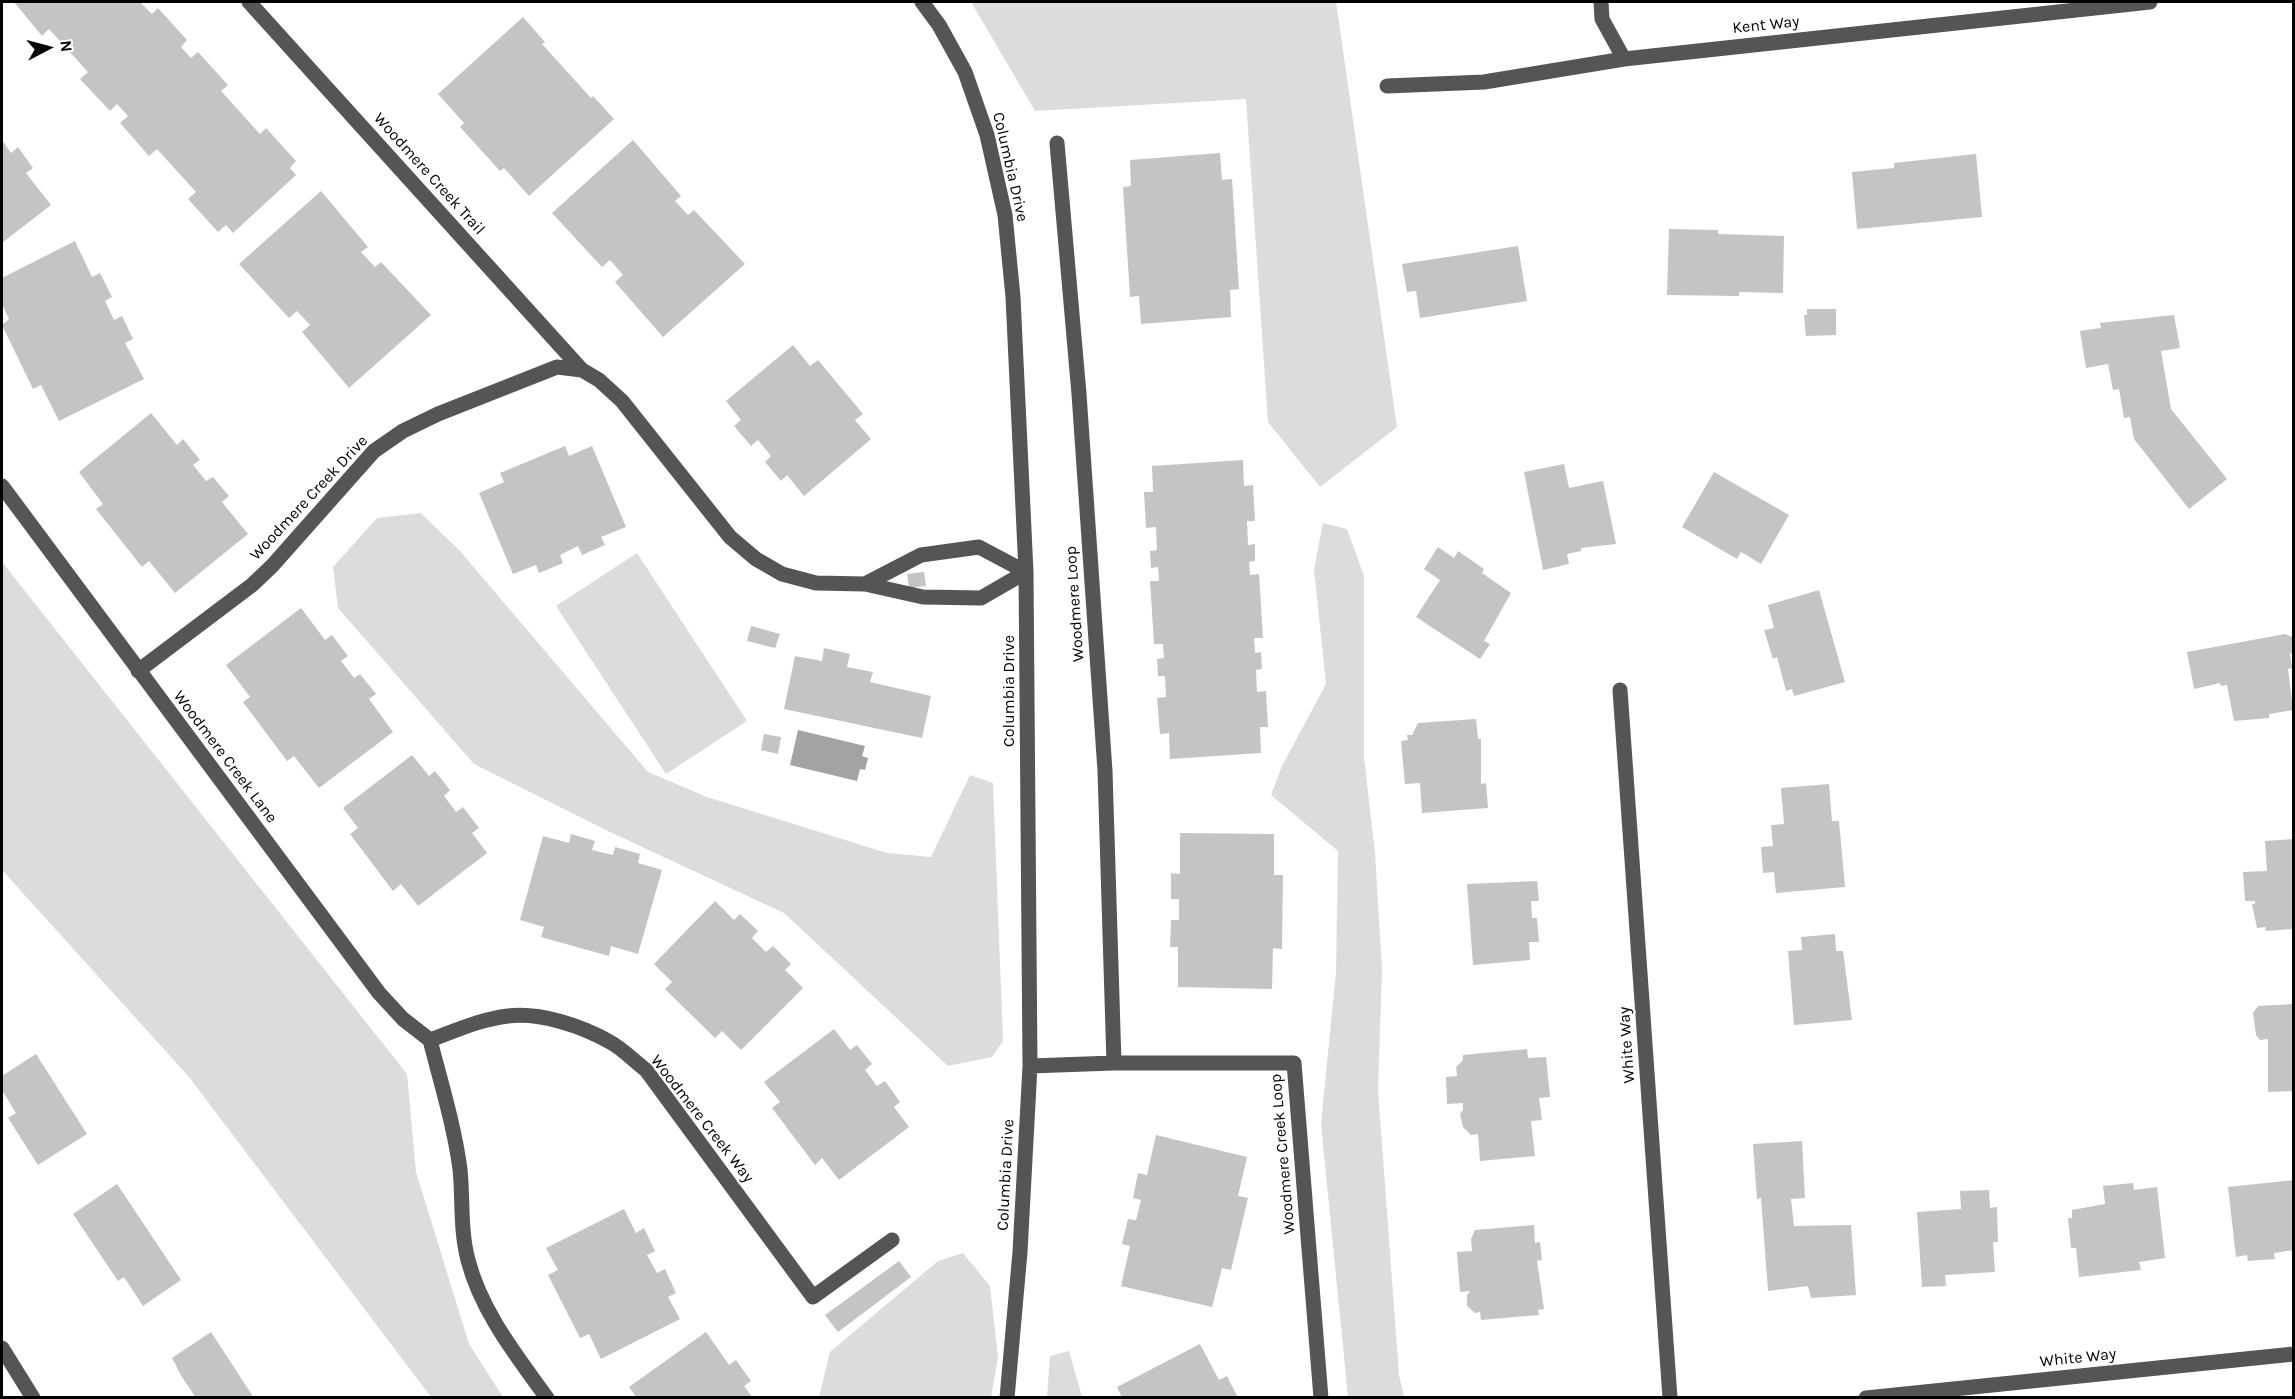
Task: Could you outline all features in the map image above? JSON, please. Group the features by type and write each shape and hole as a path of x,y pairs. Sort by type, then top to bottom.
{"street":[{"name":"Woodmere Creek Trail","path":"249,2 582,370"},
{"name":"Columbia Drive","path":"922,2 939,26 965,72 987,135 1005,215 1013,297 1026,572 1030,1066 1020,1252 1007,1398"},
{"path":"1601,2 1602,19 1624,59"},
{"name":"Kent Way","path":"1387,86 1484,82 1624,59 2150,2"},
{"name":"Woodmere Loop","path":"1057,143 1079,394 1105,771 1114,1063"},
{"name":"Woodmere Creek Drive","path":"138,671 231,604 252,585 272,566 374,451 403,430 537,373 557,367 582,370"},
{"path":"582,370 599,380 622,401 730,537 756,559 783,574 816,583 865,584 923,597 981,598 1026,572"},
{"name":"Woodmere Creek Lane","path":"2,486 379,993 403,1019 430,1040"},
{"path":"865,584 921,555 979,547 1026,572"},
{"name":"White Way","path":"1620,690 1670,1398"},
{"name":"Woodmere Creek Way","path":"430,1040 478,1023 510,1015 539,1018 578,1027 611,1042 646,1070 813,1297 892,1240"},
{"path":"430,1040 450,1118 460,1170 462,1227 468,1261 486,1307 512,1350 547,1398"},
{"name":"Woodmere Creek Loop","path":"1030,1066 1114,1063 1294,1063 1322,1398"},
{"path":"2,1348 33,1398"},
{"name":"White Way","path":"1866,1398 2294,1354"}],"shaded area":[{"path":"971,2 1336,2 1397,427 1320,487 1268,422 1246,99 1035,111"},
{"path":"421,513 460,551 648,772 707,797 887,853 931,857 970,775 993,783 1003,1041 992,1057 948,1066 784,913 610,832 474,764 338,608 333,567 377,518"},
{"path":"1323,523 1347,529 1364,576 1364,758 1375,853 1382,970 1378,1090 1399,1375 1404,1397 1348,1397 1321,1124 1336,972 1338,851 1271,795 1282,766 1326,684 1314,569"},
{"path":"637,553 747,721 666,774 556,606"},
{"path":"2,562 407,1074 416,1172 469,1344 503,1397 431,1397 189,1077 2,870"},
{"path":"798,730 865,746 862,756 868,758 865,770 860,769 857,781 790,765"},
{"path":"963,1253 990,1286 998,1357 991,1397 819,1397 830,1352 938,1261"},
{"path":"1069,1351 1082,1397 1047,1397 1050,1356"}],"building":[{"path":"14,2 140,2 152,14 158,8 187,40 181,47 191,58 198,52 228,85 221,91 260,134 266,128 296,161 290,168 296,175 233,233 226,225 218,232 188,199 196,192 157,149 149,156 120,123 128,116 117,104 110,111 80,79 88,72 49,29 42,36"},
{"path":"523,17 545,42 542,44 591,98 593,96 614,119 529,196 504,168 500,171 460,127 464,123 438,94"},
{"path":"2,140 11,153 18,147 33,168 26,173 51,205 2,243"},
{"path":"633,140 681,196 675,201 688,215 694,210 745,264 663,337 615,282 623,275 610,260 602,267 552,213"},
{"path":"1220,153 1222,180 1232,179 1239,289 1230,290 1231,317 1141,324 1139,296 1130,297 1123,187 1131,186 1130,160"},
{"path":"1976,154 1982,217 1857,229 1852,172 1894,168 1894,163"},
{"path":"321,191 368,247 361,252 375,267 381,262 431,315 349,388 302,332 310,325 297,311 289,318 239,264"},
{"path":"1669,229 1718,230 1718,234 1784,236 1783,293 1739,292 1739,296 1667,295"},
{"path":"75,241 92,277 100,273 112,297 105,301 114,320 122,316 133,339 125,343 144,379 59,421 41,385 33,389 2,325 9,319 2,304 2,278"},
{"path":"1518,246 1527,301 1420,318 1416,291 1407,292 1402,264"},
{"path":"1807,309 1836,309 1836,335 1806,336 1804,315 1807,315"},
{"path":"2174,315 2180,348 2161,351 2171,409 2227,479 2189,509 2134,439 2130,417 2124,418 2119,389 2113,390 2108,364 2086,368 2080,331 2101,328 2100,323"},
{"path":"793,345 810,366 818,360 863,414 855,420 871,439 804,496 787,475 781,481 765,462 771,456 758,440 751,446 734,426 741,420 726,401"},
{"path":"151,413 177,445 183,439 200,460 193,465 206,481 213,477 229,496 222,502 248,534 175,593 149,561 142,567 96,509 103,504 79,472"},
{"path":"565,446 569,456 592,446 626,527 601,537 605,545 582,555 578,546 560,555 563,563 539,573 536,565 513,574 479,493 504,482 500,473"},
{"path":"1243,460 1244,486 1253,485 1255,521 1247,521 1248,545 1255,544 1255,561 1249,562 1250,575 1259,574 1263,638 1254,638 1255,653 1261,652 1262,669 1256,670 1257,692 1266,691 1268,727 1260,727 1261,753 1170,759 1169,733 1160,734 1157,698 1166,697 1165,676 1158,676 1157,659 1164,658 1163,644 1154,644 1150,581 1159,581 1158,567 1151,568 1150,551 1157,550 1156,527 1146,528 1144,492 1153,492 1152,466"},
{"path":"1564,464 1569,488 1603,481 1616,544 1581,548 1581,551 1567,554 1569,564 1543,570 1524,472"},
{"path":"1714,472 1789,515 1761,564 1741,552 1737,559 1682,527"},
{"path":"1438,547 1454,558 1458,551 1484,569 1482,573 1511,593 1484,641 1490,644 1480,659 1416,617 1440,580 1424,569"},
{"path":"924,572 926,586 909,588 907,574"},
{"path":"1819,590 1845,682 1794,696 1792,689 1786,691 1777,657 1773,659 1764,630 1774,628 1768,605"},
{"path":"301,608 325,640 332,635 348,656 341,661 354,678 360,674 376,694 369,699 393,732 319,788 294,756 287,761 243,702 250,697 226,665"},
{"path":"751,626 780,634 775,648 747,641"},
{"path":"2285,634 2294,638 2294,650 2290,654 2292,668 2288,669 2293,710 2269,714 2269,718 2234,721 2227,685 2221,686 2220,683 2194,689 2187,652"},
{"path":"824,648 850,654 847,667 873,672 870,682 931,696 922,738 784,709 795,656 822,661"},
{"path":"1476,719 1478,739 1481,739 1481,784 1486,783 1488,808 1422,813 1420,783 1405,784 1401,741 1408,740 1407,735 1412,735 1418,723"},
{"path":"764,734 781,737 778,754 761,750"},
{"path":"412,755 429,776 435,771 450,790 444,796 456,812 463,807 479,828 472,833 487,853 418,906 401,884 393,891 350,834 358,828 343,808"},
{"path":"1829,784 1832,821 1839,821 1845,887 1776,893 1774,872 1763,873 1761,847 1773,846 1771,825 1784,824 1781,788"},
{"path":"1180,833 1274,834 1274,875 1283,875 1282,949 1273,948 1272,989 1178,987 1178,947 1170,947 1171,920 1179,920 1179,899 1171,899 1171,873 1180,874"},
{"path":"571,834 595,841 592,850 613,855 615,847 640,854 638,863 662,870 638,954 611,946 609,956 541,937 544,927 520,920 543,836 569,843"},
{"path":"2294,839 2294,929 2266,931 2265,927 2257,928 2252,904 2255,904 2255,901 2245,901 2243,872 2267,871 2265,841"},
{"path":"1537,881 1539,901 1531,901 1532,918 1537,918 1539,942 1529,942 1530,960 1473,965 1467,884"},
{"path":"715,901 734,920 740,914 758,931 752,938 766,952 773,946 791,964 785,970 803,988 741,1050 722,1031 715,1038 665,989 672,982 654,964"},
{"path":"1835,934 1836,951 1843,951 1852,1020 1794,1025 1788,951 1802,950 1801,937"},
{"path":"2294,1004 2294,1091 2268,1092 2268,1039 2260,1040 2256,1035 2253,1013 2258,1006"},
{"path":"834,1029 850,1050 857,1045 872,1064 865,1070 877,1086 885,1081 900,1102 894,1107 909,1127 839,1180 822,1158 815,1165 772,1108 780,1102 764,1082"},
{"path":"1527,1049 1528,1058 1546,1057 1550,1097 1539,1098 1542,1120 1531,1121 1535,1156 1480,1161 1478,1134 1471,1135 1463,1127 1460,1114 1463,1110 1463,1103 1447,1104 1446,1077 1457,1076 1456,1067 1463,1060 1463,1055"},
{"path":"36,1054 87,1134 38,1165 8,1118 16,1113 2,1090 2,1076"},
{"path":"1156,1135 1247,1157 1238,1196 1248,1198 1231,1270 1222,1268 1212,1307 1121,1286 1130,1246 1122,1244 1128,1219 1136,1220 1141,1200 1133,1198 1138,1173 1147,1175"},
{"path":"1802,1141 1805,1198 1791,1199 1794,1226 1851,1225 1856,1295 1811,1298 1808,1286 1768,1291 1761,1198 1757,1199 1753,1144"},
{"path":"2294,1180 2294,1250 2274,1253 2275,1259 2248,1261 2247,1255 2236,1257 2228,1187"},
{"path":"2133,1183 2134,1190 2157,1187 2165,1258 2139,1262 2141,1270 2079,1277 2076,1248 2071,1248 2068,1218 2072,1218 2072,1210 2105,1204 2103,1186"},
{"path":"117,1184 181,1280 143,1306 124,1277 118,1281 73,1214"},
{"path":"1989,1190 1990,1208 1997,1207 1998,1242 1993,1242 1995,1272 1945,1275 1946,1286 1922,1287 1917,1212 1961,1209 1960,1191"},
{"path":"624,1209 636,1233 644,1228 655,1251 647,1255 657,1273 665,1269 676,1293 668,1297 680,1319 601,1359 589,1334 580,1338 548,1275 558,1270 546,1248"},
{"path":"1534,1225 1535,1243 1540,1242 1542,1260 1537,1261 1544,1309 1538,1310 1539,1315 1481,1320 1480,1312 1475,1313 1467,1306 1467,1295 1470,1291 1460,1292 1457,1252 1472,1251 1471,1239 1475,1230"},
{"path":"899,1261 911,1277 838,1332 825,1315"},
{"path":"211,1332 254,1398 196,1398 182,1377 172,1358"},
{"path":"706,1332 729,1365 736,1360 751,1381 744,1386 753,1398 637,1398 629,1387"},
{"path":"1200,1344 1219,1380 1227,1376 1238,1398 1122,1398 1117,1387"}]}
